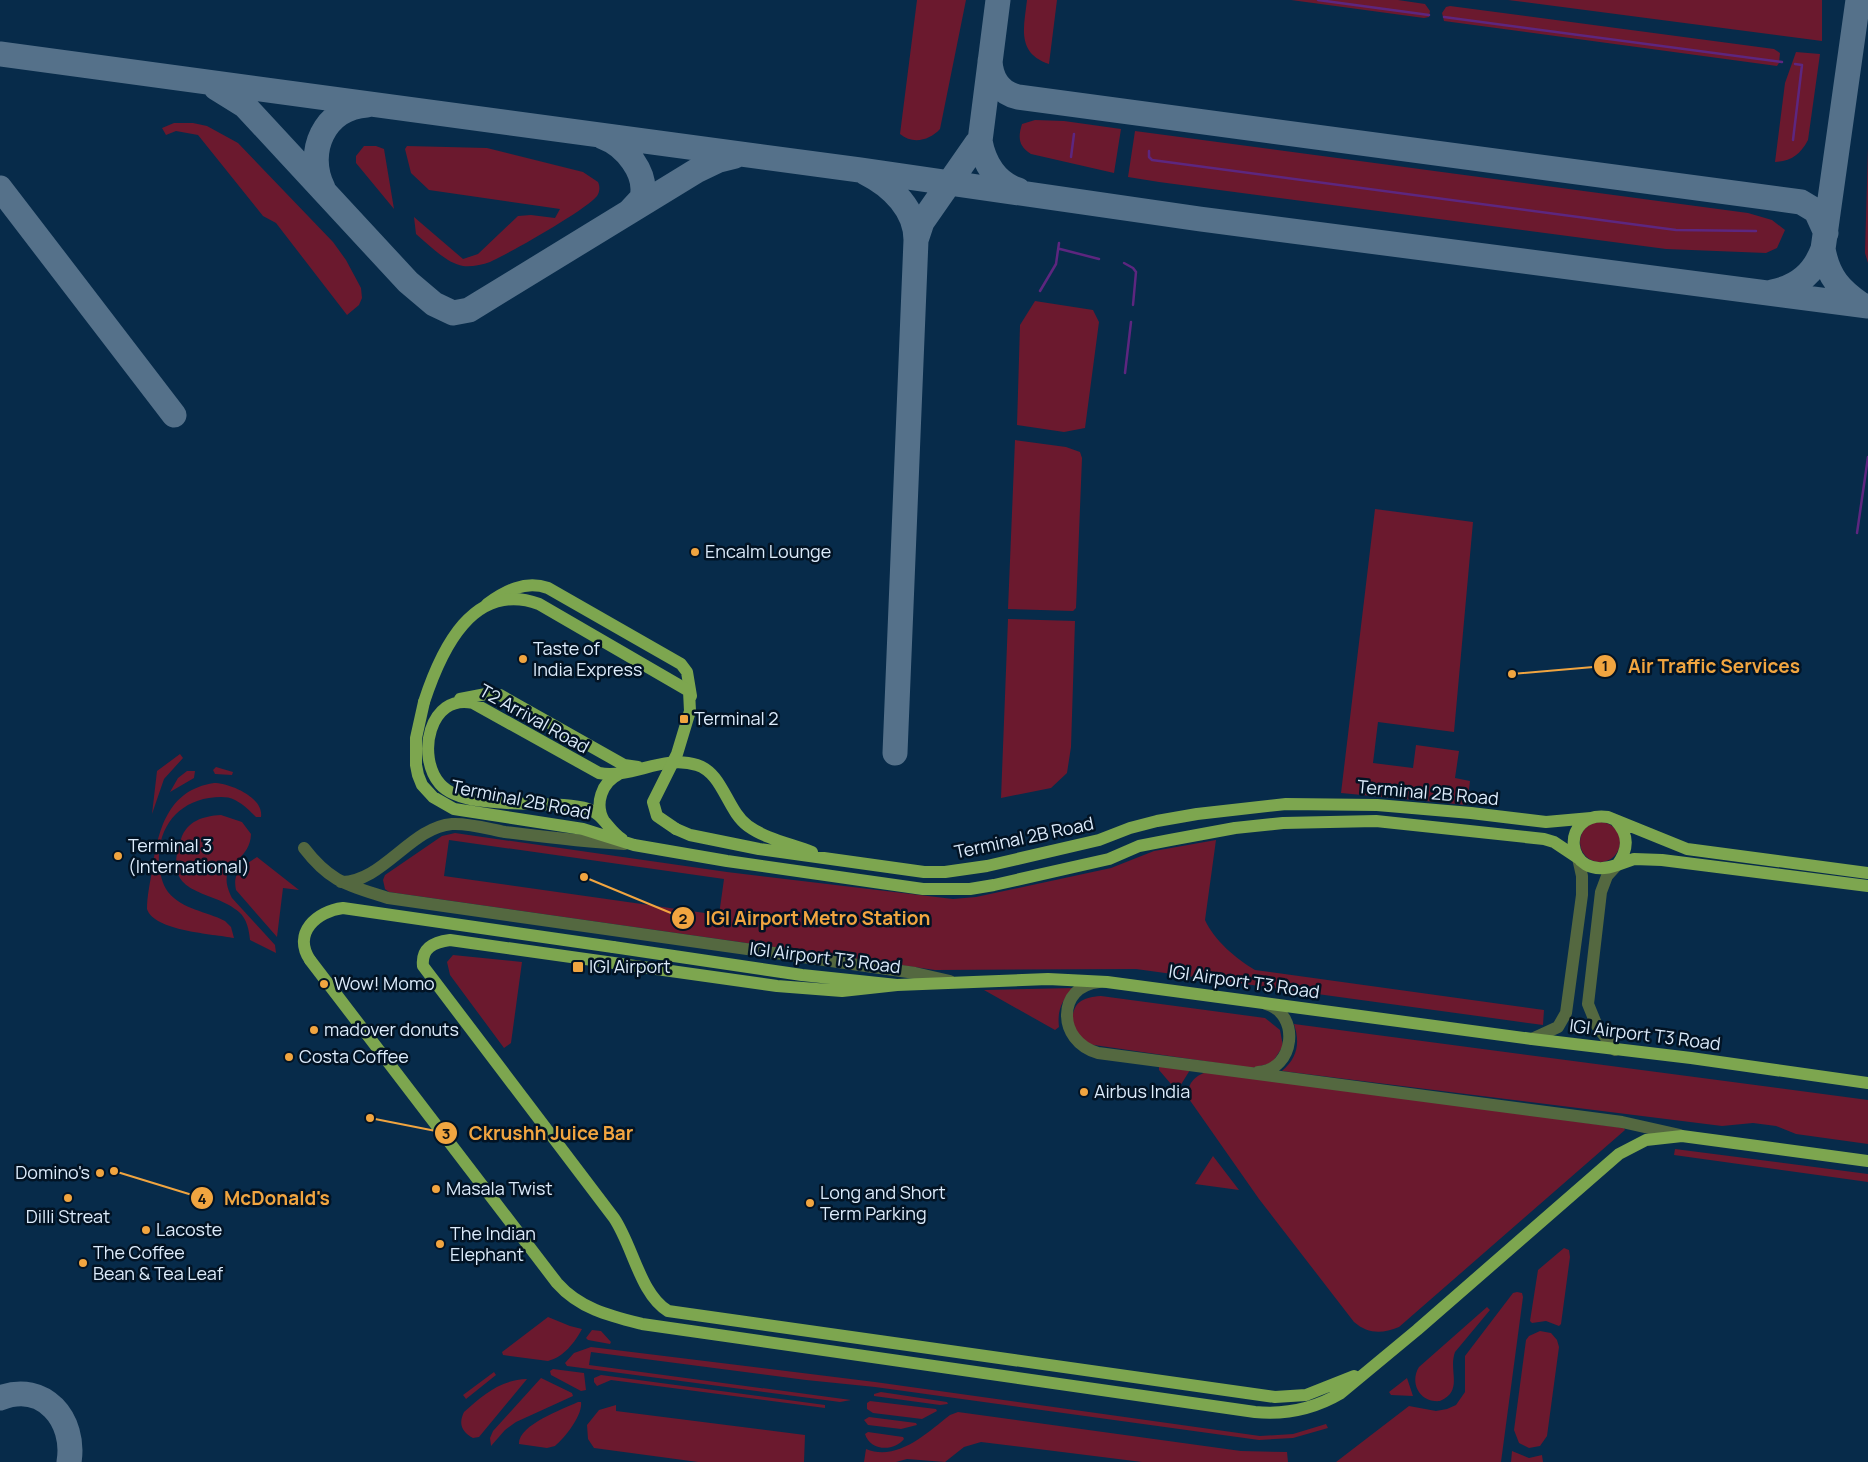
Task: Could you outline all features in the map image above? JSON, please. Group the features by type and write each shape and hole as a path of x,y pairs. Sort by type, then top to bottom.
{"main road":[{"path":"484,605 500,594 520,586 533,585 548,588 681,664 687,672 691,696"},
{"name":"Terminal 2B Road","path":"1578,858 1554,842 1544,839 1376,821 1283,823 1235,828 1139,846 1109,859 978,887 949,890 923,889 634,845 583,829 454,809 440,802 422,785 416,765 416,738 424,702 443,655 467,622 484,605 505,598 539,604 686,688 691,696 690,711 677,754 653,802 657,816 676,829 690,835 750,847 924,872 966,870 1100,840 1130,828 1157,821 1232,809 1296,804 1377,806 1546,822 1591,818"},
{"path":"604,820 594,812 582,808 499,802 462,797 449,792 434,776 429,755 434,720 442,708 449,704 479,695 500,695 624,765 634,768 644,767"},
{"name":"T2 Arrival Road","path":"449,704 465,701 473,703 590,770 608,775 672,763 700,766 715,779 736,814 748,826 836,860"},
{"path":"619,774 607,782 601,798 600,812 613,832 634,845"},
{"path":"1868,873 1687,848 1608,817 1591,818 1584,821 1575,834 1574,849 1578,858 1591,868 1599,869 1634,859 1662,860 1868,886"},
{"path":"1157,821 1160,836 1170,840"},
{"path":"1616,821 1626,834 1627,843 1626,851 1617,865"},
{"name":"IGI Airport T3 Road","path":"1372,1367 1328,1401 1291,1412 1261,1413 642,1324 610,1316 580,1303 564,1291 538,1259 310,960 304,942 307,928 318,916 325,912 343,908 802,974 898,985 1048,979 1108,982 1259,1001 1532,1040 1691,1058 1868,1083"},
{"path":"898,985 842,991 806,989 450,940 435,942 429,946 425,951 422,962 430,978 450,1005 618,1224 629,1243 648,1292 660,1306 668,1311 1275,1397 1299,1396 1322,1390 1372,1367 1619,1154 1646,1140 1682,1136 1868,1161"}],"street":[{"path":"340,882 358,879 376,869 426,833 452,824 578,842 634,845"},
{"path":"304,848 324,872 340,882 388,898 914,973 955,982"},
{"path":"1532,1040 1558,1027 1566,1013 1582,895 1582,876 1578,858"},
{"path":"1615,1050 1597,1026 1588,1004 1601,892 1607,876 1617,865"},
{"path":"376,869 372,879 374,885 379,892 388,898"},
{"path":"1108,982 1086,986 1076,993 1070,1002 1067,1013 1069,1030 1076,1040 1088,1050 1622,1122 1682,1136"},
{"path":"1250,1073 1262,1072 1274,1067 1283,1059 1290,1042 1288,1023 1281,1013 1271,1005 1259,1001"}],"shaded area":[{"path":"917,0 966,0 940,129 931,136 921,140 910,139 900,134"},
{"path":"1027,0 1057,0 1049,64 1031,53 1024,38"},
{"path":"1291,0 1398,0 1425,4 1430,11 1429,17 1424,18"},
{"path":"1508,0 1822,0 1822,41"},
{"path":"1446,7 1774,49 1780,53 1779,63 1777,66 1444,21 1442,13"},
{"path":"1796,52 1820,54 1808,140 1802,150 1794,156 1775,162 1785,83"},
{"path":"1035,120 1064,121 1121,129 1114,173 1031,154 1021,144 1020,133 1022,124"},
{"path":"174,123 193,123 207,126 238,143 333,242 346,260 361,288 362,298 359,305 347,315 276,223 263,216 198,135 176,131 166,135 162,128"},
{"path":"1135,131 1748,213 1772,220 1785,230 1777,248 1766,253 1666,249 1159,182 1128,177"},
{"path":"364,146 376,146 384,149 394,209 356,163 356,156"},
{"path":"407,146 487,148 583,172 598,182 599,191 590,203 513,250 487,263 463,266 444,257 416,234 414,217 463,259 478,254 518,216 531,215 555,218 560,209 429,190 411,173 405,149"},
{"path":"1868,148 1868,263 1865,253"},
{"path":"1035,301 1093,310 1099,322 1085,428 1064,432 1017,425 1020,325"},
{"path":"1015,440 1066,447 1080,452 1082,458 1076,608 1073,611 1008,609"},
{"path":"1375,509 1473,522 1454,732 1378,722 1373,763 1413,768 1416,745 1459,751 1455,778 1470,781 1467,805 1341,793"},
{"path":"1008,619 1075,621 1071,747 1067,773 1051,788 1001,798"},
{"path":"180,754 183,758 164,779 152,814 157,771"},
{"path":"216,767 233,772 232,775 215,774 213,770"},
{"path":"187,771 195,771 194,778 170,792 178,778"},
{"path":"214,783 236,788 251,797 257,803 261,817 256,817 238,802 226,797 197,801 178,812 165,829 159,851 159,867 164,886 174,898 181,903 225,921 231,927 234,938 172,927 152,916 147,909 154,856 162,827 168,815 175,803 185,794 198,787"},
{"path":"221,815 242,822 251,834 245,852 229,870 227,886 232,898 275,945 276,953 250,940 246,921 239,912 228,904 192,889 183,882 177,872 176,858 181,839 187,828 202,818"},
{"path":"1604,822 1611,825 1617,831 1620,842 1619,850 1611,859 1604,862 1596,862 1589,859 1581,850 1580,838 1583,831 1592,823"},
{"path":"455,833 727,872 953,899 976,897 1111,868 1154,851 1216,840 1205,920 1214,935 1226,948 1255,970 1544,1010 1543,1025 1136,969 935,970 389,892 385,889 383,880 385,875 442,836","holes":["449,840 724,879 719,915 444,876"]},
{"path":"257,857 299,890 283,888 277,937 236,890 237,874 243,866"},
{"path":"453,955 522,962 511,1043 504,1048 450,975 447,962"},
{"path":"1075,988 1061,1005 1059,1027 1055,1030 984,990"},
{"path":"1101,996 1265,1018 1280,1030 1283,1046 1272,1063 1252,1068 1087,1044 1072,1028 1073,1014 1081,1001"},
{"path":"1294,1024 1868,1100 1868,1144 1796,1134 1776,1126 1753,1123 1722,1126 1282,1071 1291,1060 1296,1049 1297,1037"},
{"path":"1159,1066 1190,1070 1177,1091 1159,1070"},
{"path":"1206,1072 1624,1128 1625,1130 1399,1327 1375,1332 1365,1329 1354,1322 1259,1199 1189,1099 1188,1094 1192,1082 1197,1076"},
{"path":"1675,1149 1868,1174 1868,1182 1674,1155"},
{"path":"1213,1156 1239,1190 1195,1184"},
{"path":"1564,1248 1569,1250 1570,1257 1561,1324 1559,1326 1546,1321 1532,1323 1530,1321 1538,1270"},
{"path":"1513,1293 1522,1293 1523,1297 1501,1462 1336,1462 1409,1406 1436,1411 1456,1405 1465,1392 1465,1356"},
{"path":"1487,1307 1490,1310 1455,1352 1453,1359 1454,1380 1451,1392 1440,1401 1427,1399 1418,1391 1416,1385 1416,1373 1419,1367"},
{"path":"548,1317 582,1329 564,1353 548,1361 503,1355 502,1352"},
{"path":"592,1330 601,1331 611,1342 610,1344 588,1340 586,1338"},
{"path":"1540,1331 1551,1333 1557,1340 1559,1347 1547,1436 1540,1446 1529,1448 1519,1443 1514,1430 1526,1340 1529,1336"},
{"path":"591,1347 875,1382 1260,1436 1293,1434 1326,1424 1328,1428 1293,1438 1259,1440 875,1387 591,1352 589,1365 851,1400 840,1402 567,1366 565,1363 574,1353"},
{"path":"553,1369 584,1373 586,1390 581,1391 551,1375 550,1371"},
{"path":"494,1372 496,1375 466,1399 463,1395"},
{"path":"601,1375 825,1405 825,1408 611,1380 597,1386 594,1378"},
{"path":"541,1378 572,1393 573,1396 516,1422 505,1430 491,1446 490,1438 493,1431"},
{"path":"1407,1378 1413,1396 1391,1395 1389,1392"},
{"path":"527,1379 479,1437 473,1438 466,1433 461,1424 464,1412 500,1385"},
{"path":"881,1392 947,1402 948,1404 940,1405 874,1396 874,1394"},
{"path":"870,1401 936,1409 937,1411 922,1419 873,1413 867,1409 867,1403"},
{"path":"581,1402 581,1407 576,1420 564,1438 555,1446 547,1448 519,1444 521,1437 533,1424 552,1413"},
{"path":"616,1405 616,1411 805,1435 804,1462 698,1462 594,1448 588,1439 587,1425 599,1410"},
{"path":"958,1412 1241,1451 1287,1452 1288,1462 1142,1462 981,1442 964,1447 945,1462 907,1459 896,1462 864,1462 866,1449 889,1452 900,1449 911,1444 950,1415"},
{"path":"869,1417 916,1423 917,1425 901,1429 868,1425 864,1420"},
{"path":"868,1432 903,1437 904,1439 894,1446 883,1448 872,1444 868,1440 865,1434"},
{"path":"1512,1451 1529,1458 1542,1455 1543,1462 1511,1462"}],"waterway":[{"path":"1318,0 1429,15"},
{"path":"1444,17 1782,62"},
{"path":"1793,140 1802,65 1795,64"},
{"path":"1071,157 1074,134"},
{"path":"1149,151 1149,157 1152,160 1676,230 1756,231"},
{"path":"1040,291 1056,264 1059,243"},
{"path":"1060,249 1099,259"},
{"path":"1124,263 1136,272 1133,305"},
{"path":"1125,373 1131,322"},
{"path":"1857,533 1868,457"}],"taxiway":[{"path":"998,0 980,141 992,171 1003,182 1018,190"},
{"path":"1772,292 1790,287 1804,278 1815,265 1823,249 1858,0"},
{"path":"0,54 860,170 1200,219 1868,306"},
{"path":"990,61 992,73 1001,88 1018,97 1801,202 1816,211 1826,233"},
{"path":"216,88 245,106 408,282 434,304 453,313 469,310 696,171 719,160 735,156"},
{"path":"323,188 316,160 322,134 329,123 339,114 352,108 367,105"},
{"path":"603,137 627,153 642,179 642,198 629,212"},
{"path":"895,753 916,240 922,222 977,143"},
{"path":"866,173 876,178 901,200 912,219 916,240"},
{"path":"0,188 174,415"},
{"path":"1823,249 1828,267 1836,282 1847,294 1862,305"},
{"path":"0,1398 16,1394 30,1395 43,1400 54,1408 62,1419 67,1432 70,1446 69,1462"}],"place":[{"name":"Encalm Lounge","path":"695,552"},
{"name":"Taste of India Express","path":"523,659"},
{"name":"Air Traffic Services","path":"1512,674"},
{"name":"Terminal 2","path":"684,719"},
{"name":"Terminal 3 (International)","path":"118,856"},
{"name":"IGI Airport Metro Station","path":"584,877"},
{"name":"IGI Airport","path":"578,967"},
{"name":"Wow! Momo","path":"324,984"},
{"name":"madover donuts","path":"314,1030"},
{"name":"Costa Coffee","path":"289,1057"},
{"name":"Airbus India","path":"1084,1092"},
{"name":"Ckrushh Juice Bar","path":"370,1118"},
{"name":"McDonald's","path":"114,1171"},
{"name":"Domino's","path":"100,1173"},
{"name":"Masala Twist","path":"436,1189"},
{"name":"Dilli Streat","path":"68,1198"},
{"name":"Long and Short Term Parking","path":"810,1203"},
{"name":"Lacoste","path":"146,1230"},
{"name":"The Indian Elephant","path":"440,1244"},
{"name":"The Coffee Bean & Tea Leaf","path":"83,1263"}]}
